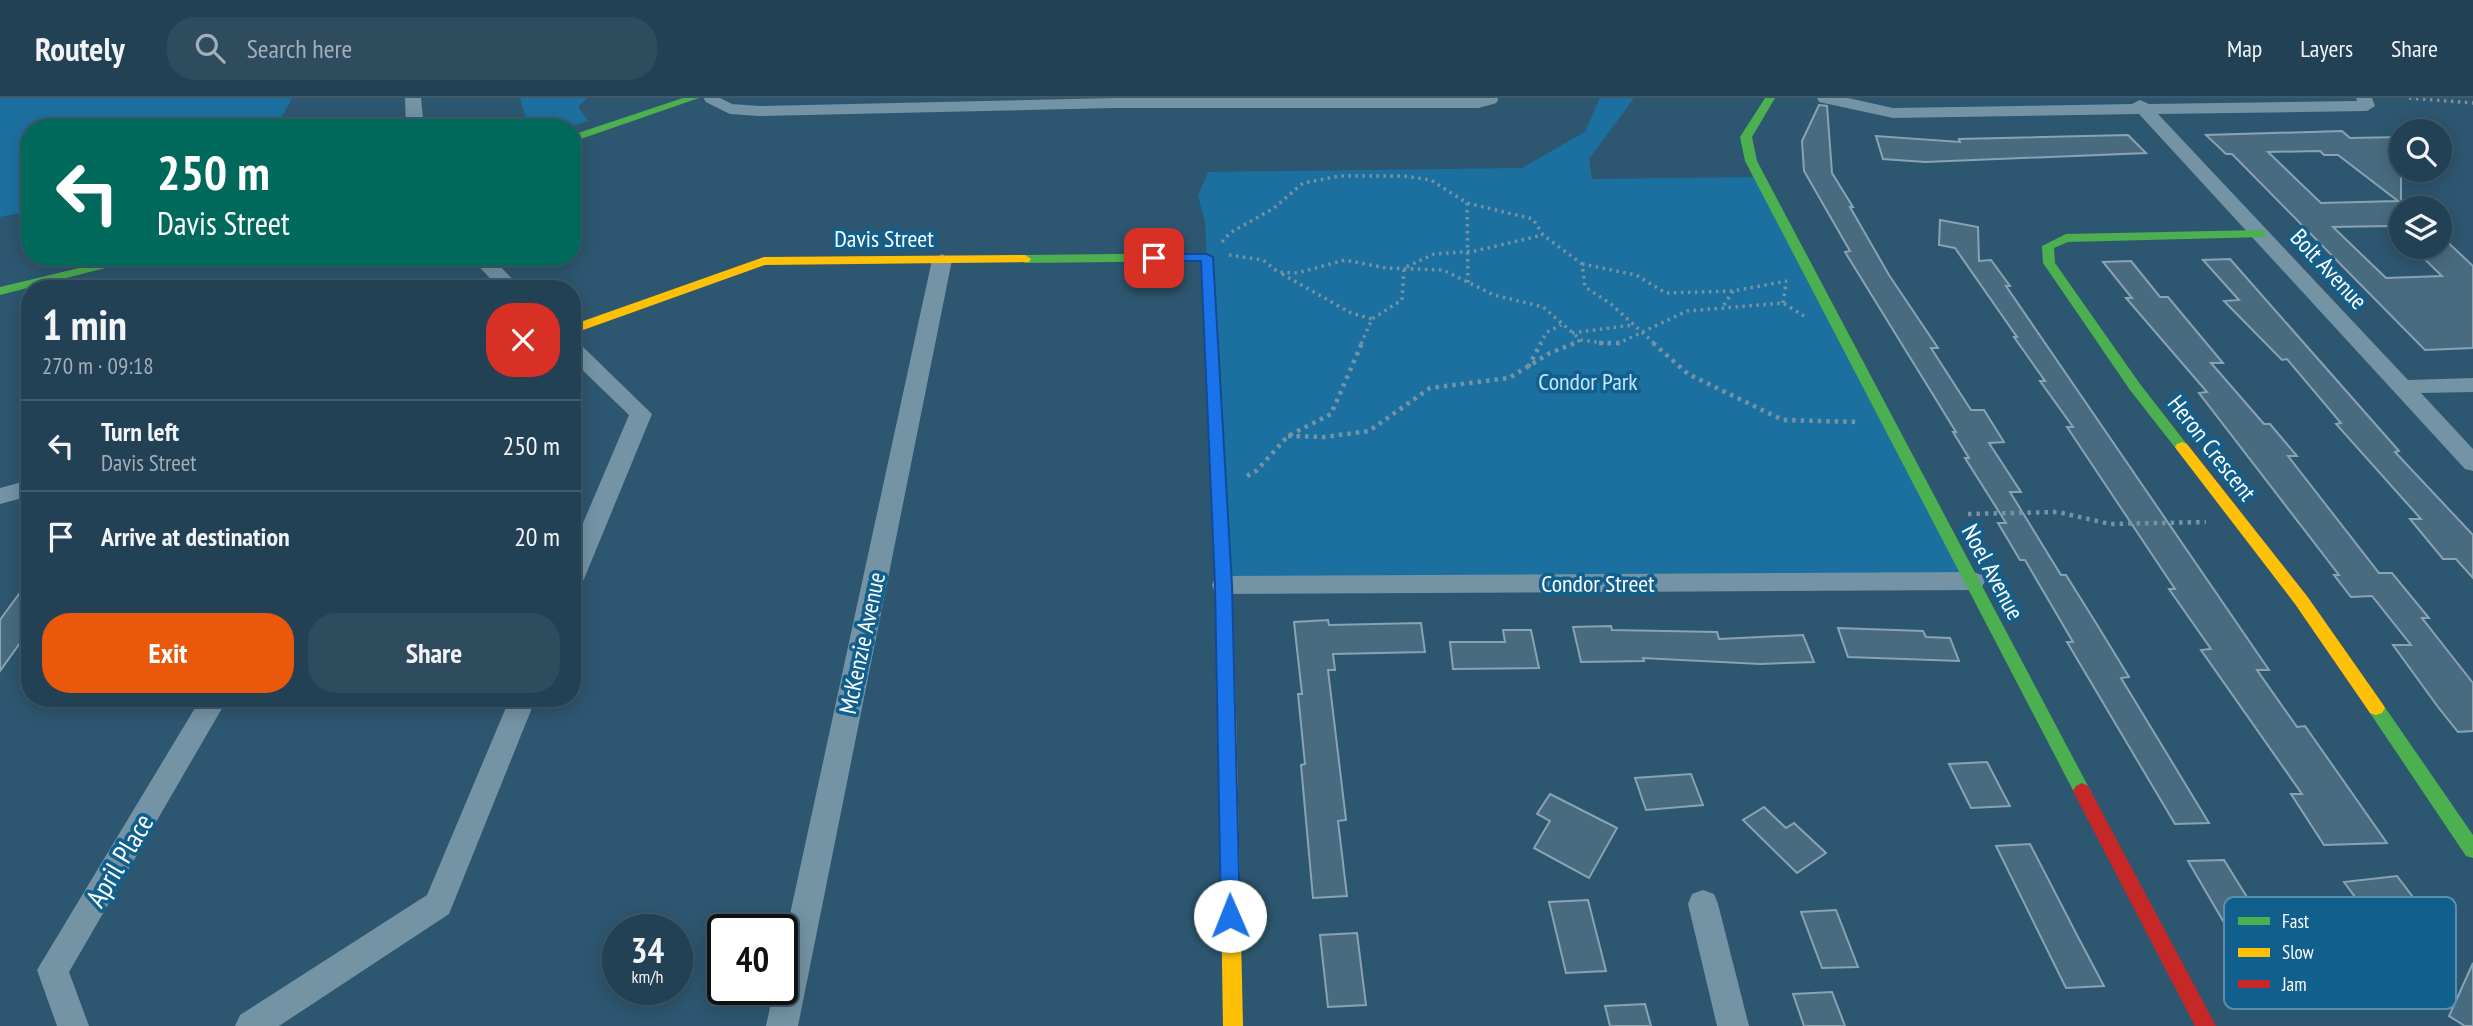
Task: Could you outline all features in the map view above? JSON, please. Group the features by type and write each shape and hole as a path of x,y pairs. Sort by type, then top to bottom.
{"street":[{"path":"413,98 414,119"},
{"path":"581,136 694,98"},
{"name":"Noel Avenue","path":"1770,98 1746,137 1751,162 2206,1026"},
{"path":"1825,98 1893,113 2140,104 2367,106 2364,98"},
{"name":"Bolt Avenue","path":"2140,104 2473,463"},
{"name":"Heron Crescent","path":"2261,234 2066,238 2048,246 2049,262 2135,387 2301,600 2473,850"},
{"path":"1207,257 1223,585 1233,1026"},
{"name":"Davis Street","path":"581,327 765,261 1207,257"},
{"name":"McKenzie Avenue","path":"782,1026 942,260"},
{"path":"46,280 104,266"},
{"path":"490,266 503,280"},
{"path":"0,291 21,286"},
{"path":"581,357 641,414 581,557"},
{"path":"2402,387 2473,385"},
{"path":"0,496 21,490"},
{"name":"Condor Street","path":"1223,585 1973,581"},
{"name":"April Place","path":"73,1026 53,970 210,707"},
{"path":"251,1026 438,904 519,707"},
{"path":"1703,904 1733,1026"}],"lane":[{"path":"709,98 732,109 759,111 1114,103 1479,103 1493,99"}],"path":[{"path":"2409,98 2473,103"},
{"path":"1207,257 1230,233 1274,208 1303,183 1340,176 1404,176 1431,180 1467,203 1533,219 1544,235 1582,264 1636,275 1666,293 1733,291 1811,275"},
{"path":"1467,203 1468,283"},
{"path":"1404,268 1434,254 1466,252 1544,235"},
{"path":"1207,257 1236,254 1263,260 1278,272 1351,313 1373,319"},
{"path":"1278,272 1297,272 1345,260 1443,270 1494,295 1543,307 1581,340 1615,345 1687,311 1724,306 1783,303 1802,316 1835,322"},
{"path":"1582,264 1585,287 1611,304 1688,374 1783,420 1889,422"},
{"path":"1219,493 1256,471 1288,436 1331,414 1373,319 1402,300 1404,268"},
{"path":"1783,303 1787,281"},
{"path":"1724,306 1733,291"},
{"path":"1572,333 1634,324"},
{"path":"1528,368 1547,332 1561,325"},
{"path":"1288,436 1324,437 1369,431 1430,388 1509,378 1581,340"},
{"path":"1937,515 2058,512 2110,524 2242,521"}],"green space":[{"path":"0,98 292,98 281,119 21,119 21,213 0,217"},
{"path":"520,98 587,98 578,107 588,121 581,123 581,119 526,119"},
{"name":"Condor Park","path":"1600,98 1634,98 1589,159 1592,179 1759,177 1973,581 1224,585 1205,221 1198,196 1208,172 1522,168 1585,132"}],"building":[{"path":"1819,105 1827,106 1832,173 1853,207 1850,207 1889,275 1938,348 1931,348 1971,410 1984,410 2004,442 1989,443 2021,492 2010,492 2061,575 2066,575 2129,677 2121,678 2209,823 2175,824 2067,642 2073,642 2025,560 2020,560 1998,523 2006,523 1965,458 1969,458 1953,432 1956,432 1845,252 1850,251 1804,171 1802,141"},
{"path":"2342,131 2350,138 2389,137 2389,182 2401,182 2401,196 2391,196 2338,155 2324,155 2320,151 2268,152 2321,203 2389,201 2389,227 2333,227 2386,278 2442,276 2424,259 2452,259 2452,246 2473,266 2473,348 2425,350 2232,154 2226,154 2206,135"},
{"path":"2128,135 2146,153 1925,162 1883,159 1876,136 1960,142 1959,139"},
{"path":"1940,220 1978,227 1979,261 1991,260 2010,286 2006,286 2269,670 2257,670 2297,727 2305,726 2387,843 2324,845 2291,794 2302,794 2201,650 2211,649 2169,589 2175,589 2067,427 2073,427 2040,381 2045,381 2014,337 2017,337 1955,248 1939,245"},
{"path":"2230,259 2399,451 2395,452 2473,535 2473,578 2456,559 2443,559 2410,519 2421,519 2336,424 2341,423 2287,359 2282,360 2224,301 2239,300 2203,260"},
{"path":"2131,261 2160,297 2168,297 2223,363 2211,363 2264,424 2270,424 2297,456 2288,456 2379,573 2392,573 2429,618 2422,618 2473,683 2473,731 2458,732 2438,707 2393,645 2411,645 2372,596 2351,597 2334,575 2339,575 2199,393 2207,392 2126,298 2132,298 2103,262"},
{"path":"21,591 21,642 0,671 0,620"},
{"path":"1328,620 1329,625 1421,623 1425,652 1333,654 1335,670 1328,670 1346,820 1338,821 1347,896 1313,898 1301,765 1305,764 1298,694 1302,694 1294,622"},
{"path":"1611,626 1612,630 1717,632 1719,639 1803,635 1814,662 1760,664 1643,658 1644,661 1581,662 1573,627"},
{"path":"1838,628 1923,631 1926,637 1950,638 1959,661 1848,657"},
{"path":"1503,630 1531,630 1539,668 1453,669 1450,642 1505,642"},
{"path":"1987,762 2010,806 1971,808 1949,764"},
{"path":"1691,774 1703,805 1646,810 1635,778"},
{"path":"1550,794 1617,828 1589,878 1534,848 1550,821 1537,814"},
{"path":"1764,807 1786,828 1794,823 1826,853 1797,873 1743,820"},
{"path":"2030,844 2104,986 2066,988 1996,846"},
{"path":"2224,860 2247,897 2224,897 2224,923 2188,861"},
{"path":"2397,876 2413,897 2355,897 2344,882"},
{"path":"1588,900 1606,971 1566,973 1549,902"},
{"path":"1836,910 1858,967 1822,968 1801,912"},
{"path":"1357,933 1366,1005 1328,1007 1320,935"},
{"path":"2473,963 2473,1026 2465,1026 2449,1016 2452,1009 2456,1009 2456,1001"},
{"path":"1832,992 1845,1026 1804,1026 1793,994"},
{"path":"1645,1004 1651,1026 1610,1026 1605,1006"}],"traffic: fast":[{"path":"581,136 694,98"},
{"path":"1770,98 1746,137 1751,161 2082,791"},
{"path":"2182,447 2135,387 2049,263 2048,246 2066,238 2261,234"},
{"path":"1025,259 1207,257 1224,585 1227,709"},
{"path":"46,280 104,266"},
{"path":"0,291 21,286"},
{"path":"2376,708 2473,850"}],"traffic: slow":[{"path":"581,327 764,261 1025,259"},
{"path":"2182,447 2301,600 2376,708"},
{"path":"1227,709 1233,1026"}],"traffic: jam":[{"path":"2082,791 2206,1026"}],"route":[{"path":"1154,258 1207,257 1223,585 1230,916"}]}
